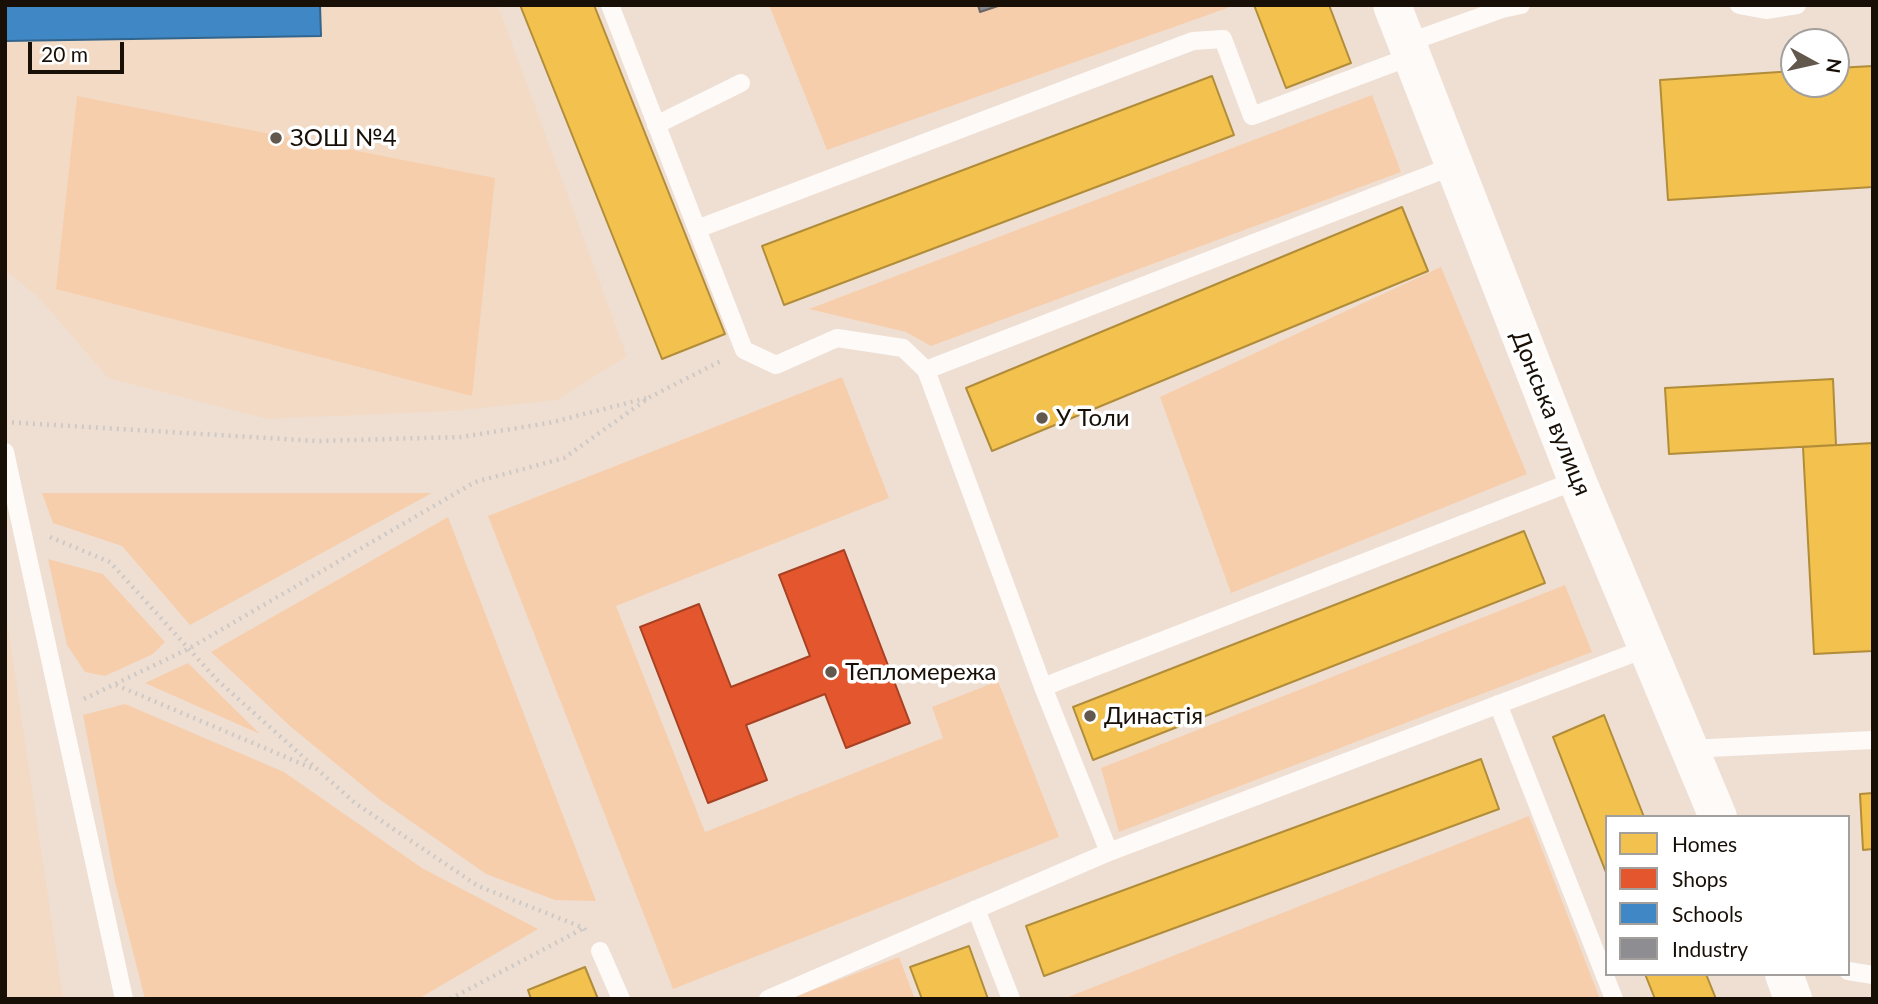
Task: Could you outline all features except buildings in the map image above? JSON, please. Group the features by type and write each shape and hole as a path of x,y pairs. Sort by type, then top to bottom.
{"street":[{"name":"Донська вулиця","path":"1392,5 1577,480 1717,815"},
{"path":"1784,976 1793,999"}],"lane":[{"path":"610,5 744,350 776,365 837,338 903,348 926,370 1043,687 1109,852"},
{"path":"697,229 1193,41 1223,39 1252,116 1503,7 1521,5"},
{"path":"1739,5 1766,10 1797,5"},
{"path":"656,125 741,83"},
{"path":"926,370 1454,166"},
{"path":"5,452 124,999"},
{"path":"1043,687 1577,480"},
{"path":"768,999 1109,852 1647,648"},
{"path":"1498,704 1614,999"},
{"path":"1689,749 1873,740"},
{"path":"976,909 1011,999"},
{"path":"600,951 621,999"},
{"path":"1850,971 1873,975"}],"path":[{"path":"62,710 188,649 475,482 564,458 650,397 744,350"},
{"path":"5,422 317,441 461,437 549,423 650,397"},
{"path":"22,526 110,562 217,680 355,803 478,887 584,928 600,951"},
{"path":"115,684 321,772"},
{"path":"450,999 584,928"}],"shaded area":[{"name":"ЗОШ №4","path":"5,5 498,5 627,356 557,400 453,411 267,419 108,378 40,299 5,270"},
{"path":"769,5 1233,5 1233,6 827,150"},
{"path":"1372,95 1401,172 931,346 906,332 809,309"},
{"path":"77,96 495,178 472,396 56,289"},
{"path":"1441,267 1527,474 1231,593 1160,397"},
{"path":"842,377 889,498 616,606 705,832 943,738 932,707 998,681 1059,837 673,989 488,516"},
{"path":"42,493 432,493 190,625 122,546 53,523"},
{"path":"448,517 596,901 555,900 486,874 379,799 291,727 211,652"},
{"path":"48,559 103,574 165,642 153,654 105,676 85,672 67,645"},
{"path":"1565,585 1592,652 1119,832 1101,768"},
{"path":"5,606 63,997 5,999"},
{"path":"188,663 260,734 145,683"},
{"path":"125,704 284,772 422,868 538,929 418,999 145,999 115,882 83,715"},
{"path":"1529,816 1600,999 1063,999"},
{"path":"899,957 915,999 789,999"}],"place":[{"name":"ЗОШ №4","path":"276,138"},
{"name":"У Толи","path":"1042,418"},
{"name":"Тепломережа","path":"831,672"},
{"name":"Династія","path":"1090,716"}]}
